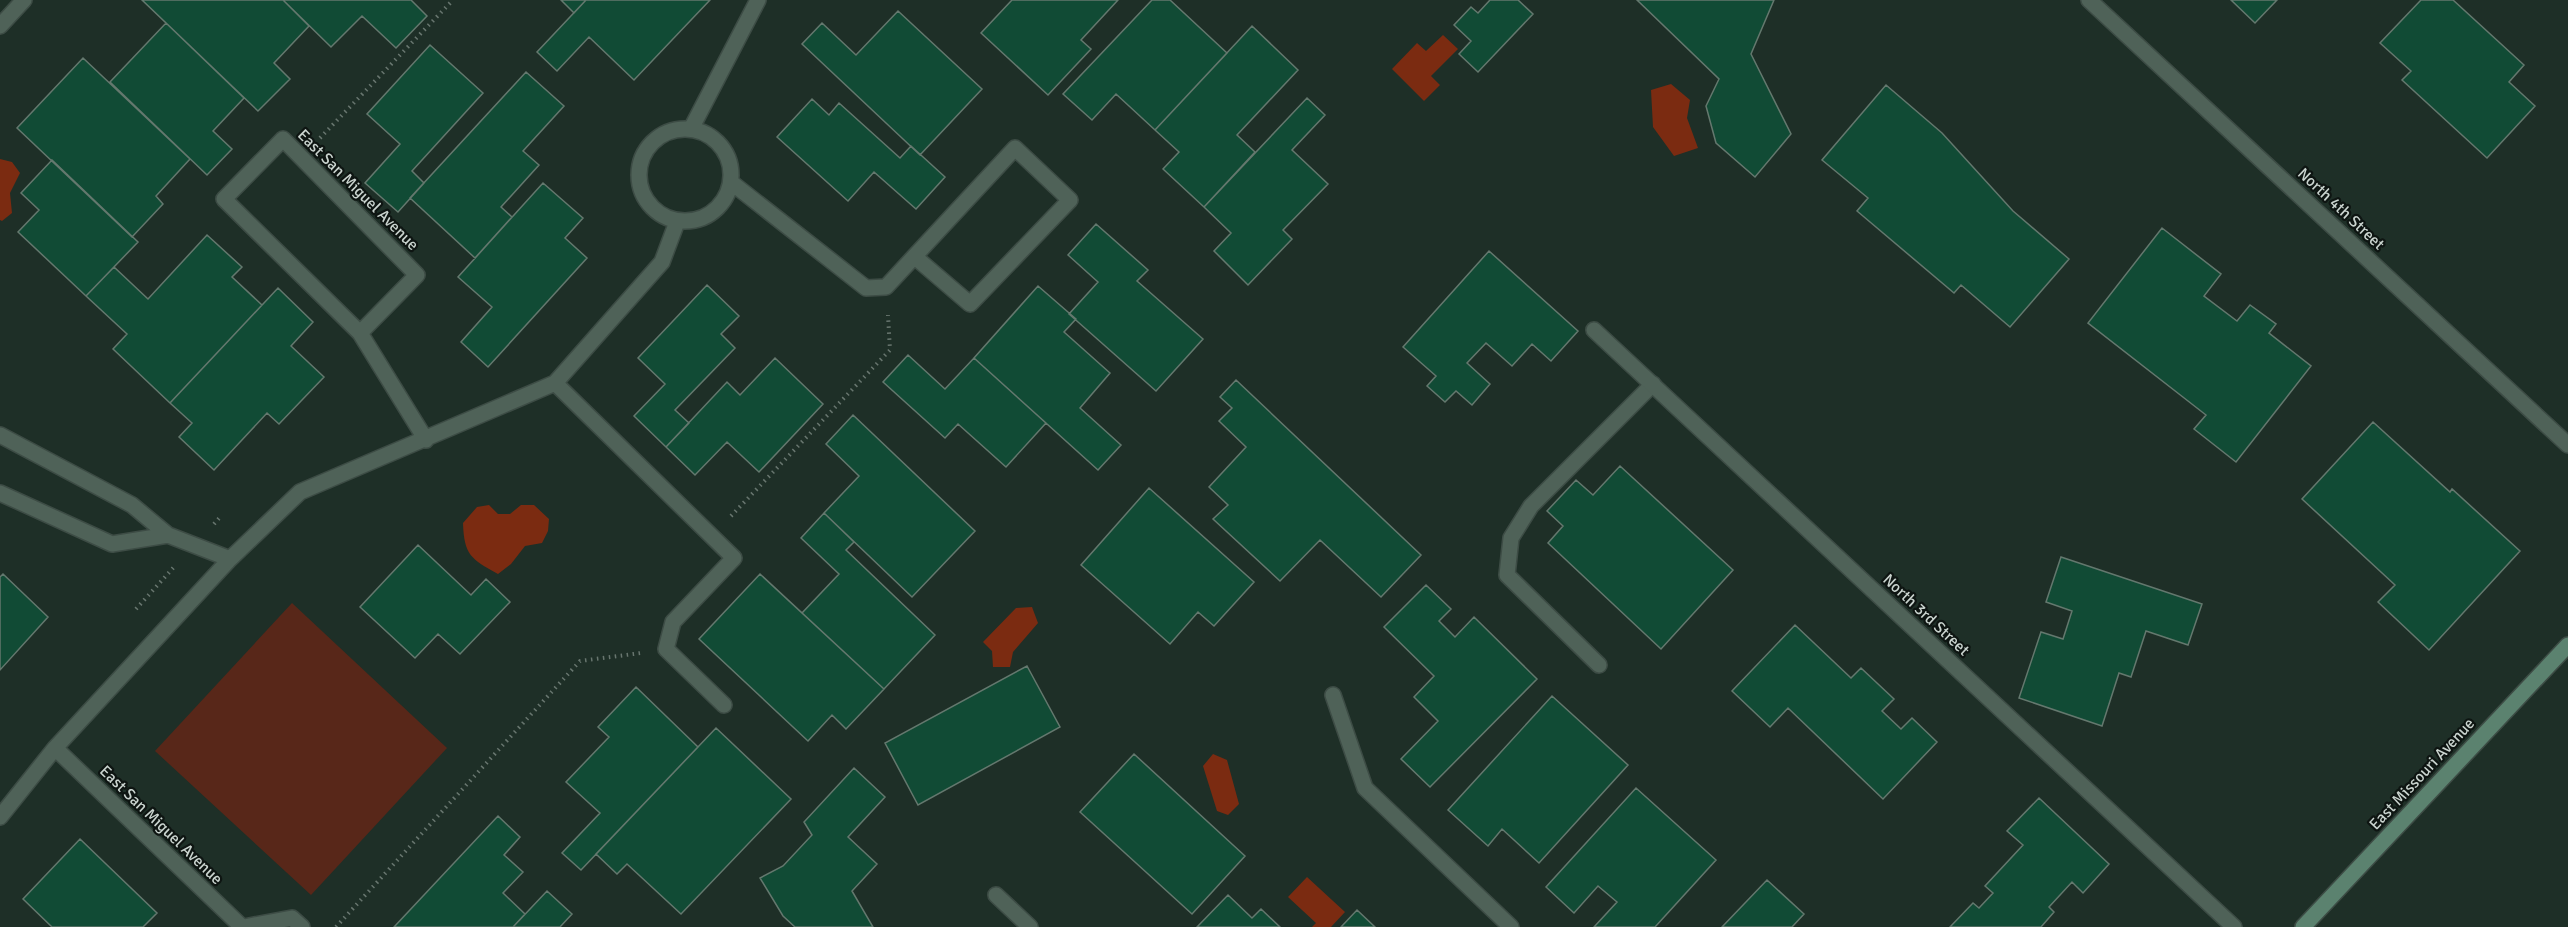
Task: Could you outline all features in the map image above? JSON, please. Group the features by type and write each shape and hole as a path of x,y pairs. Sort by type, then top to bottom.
{"main road":[{"name":"East Missouri Avenue","path":"2303,927 2568,645"}],"street":[{"path":"0,26 24,0"},
{"path":"691,129 758,0"},
{"name":"North 4th Street","path":"2089,0 2568,445"},
{"path":"691,129 706,133 718,142 729,161 732,183 727,197 706,217 692,222 677,222 662,216 650,206 642,193 639,177 641,161 654,141 674,130 691,129"},
{"name":"East San Miguel Avenue","path":"360,333 417,274 283,139 224,199 360,333 426,440"},
{"path":"732,183 866,288 886,287 1015,148 1070,200 970,304 915,257"},
{"path":"0,817 55,748 230,559 300,492 555,383 662,262 677,222"},
{"name":"North 3rd Street","path":"1594,330 2234,927"},
{"path":"555,383 734,558 674,622 666,649 724,705"},
{"path":"1599,665 1507,575 1511,538 1531,506 1653,384"},
{"path":"0,435 132,505 168,535 230,559"},
{"path":"0,493 112,544 168,535"},
{"path":"1333,695 1365,788 1511,927"},
{"name":"East San Miguel Avenue","path":"55,748 243,927 292,918 302,927"},
{"path":"996,896 1030,927"}],"path":[{"path":"301,158 453,0"},
{"path":"712,536 890,350 886,287"},
{"path":"336,927 580,661 666,649"}],"shaded area":[{"path":"1443,35 1458,49 1431,76 1440,85 1424,101 1392,69 1417,43 1426,51"},
{"path":"1671,84 1690,100 1687,118 1698,148 1674,156 1653,127 1651,90"},
{"path":"0,159 12,162 20,173 10,193 12,213 2,221 0,220"},
{"path":"489,505 498,514 510,514 521,505 534,505 549,519 548,531 542,543 525,546 511,564 498,574 475,560 465,542 463,523 477,507"},
{"path":"292,603 447,748 311,895 155,751"},
{"path":"1032,607 1038,623 1013,652 1010,667 993,667 992,651 983,642 1016,608"},
{"path":"1213,754 1227,760 1239,804 1228,815 1217,811 1203,766"},
{"path":"1307,877 1345,912 1331,927 1312,927 1316,923 1288,897"}],"building":[{"path":"142,0 283,0 309,26 274,63 290,79 258,111"},
{"path":"283,0 411,0 427,16 396,48 362,16 331,47"},
{"path":"561,0 586,0 574,13"},
{"path":"586,0 710,0 634,80 589,37 557,71 537,52"},
{"path":"1012,0 1118,0 1081,40 1091,49 1048,95 981,33"},
{"path":"1152,0 1170,0 1227,53 1155,130 1116,94 1092,120 1063,94"},
{"path":"1490,0 1518,0 1533,14 1478,72 1459,54 1471,41 1454,25 1471,7 1478,13"},
{"path":"1637,0 1774,0 1751,54 1791,134 1755,177 1716,143 1706,106 1719,79"},
{"path":"2231,0 2277,0 2255,23"},
{"path":"2421,0 2453,0 2524,65 2509,82 2535,106 2487,158 2402,80 2411,71 2380,43"},
{"path":"898,11 982,89 920,155 802,44 822,23 856,55"},
{"path":"166,23 244,98 213,131 232,149 207,175 110,82"},
{"path":"1252,26 1298,70 1237,135 1255,152 1204,207 1163,169 1179,152 1155,130"},
{"path":"430,45 483,93 412,171 424,183 398,212 365,183 400,144 367,114"},
{"path":"83,58 190,159 156,196 163,204 132,237 17,128"},
{"path":"526,72 564,106 523,151 539,165 501,207 512,217 475,258 410,198"},
{"path":"1886,85 1942,133 2013,211 2069,259 2010,327 1961,285 1954,293 1857,211 1868,198 1822,160"},
{"path":"1307,98 1325,115 1292,150 1328,184 1283,230 1292,239 1248,285 1214,251 1231,233 1204,207"},
{"path":"812,99 829,115 839,103 900,158 911,146 945,177 916,209 874,172 848,201 777,137"},
{"path":"52,160 138,242 86,296 18,232 39,210 21,193"},
{"path":"543,183 583,218 565,238 587,258 488,367 461,342 492,307 458,277"},
{"path":"1096,224 1148,270 1137,281 1203,339 1156,391 1069,314 1098,282 1068,255"},
{"path":"2162,228 2221,274 2204,296 2237,321 2250,305 2276,324 2269,333 2311,366 2236,462 2194,429 2206,415 2088,323"},
{"path":"207,235 242,267 232,277 262,305 170,403 113,349 127,334 86,296 114,267 148,299"},
{"path":"1489,251 1578,331 1551,361 1532,344 1512,366 1486,343 1467,363 1490,384 1472,405 1456,391 1445,402 1427,386 1436,376 1403,347"},
{"path":"707,285 739,316 721,334 735,348 675,410 689,423 666,447 634,416 665,384 638,358"},
{"path":"1038,286 1076,319 1064,332 1110,373 1080,408 1121,445 1098,470 974,358"},
{"path":"278,288 313,322 291,346 324,377 279,424 267,413 214,470 179,437 192,423 170,403"},
{"path":"908,355 945,389 974,358 1046,423 1006,467 958,424 945,438 883,382"},
{"path":"775,358 823,404 759,472 727,442 695,475 666,447 727,382 740,395"},
{"path":"1236,380 1421,555 1381,597 1320,540 1280,581 1213,519 1228,505 1209,487 1246,447 1219,421 1232,408 1220,397"},
{"path":"853,415 975,531 912,597 824,513 859,476 826,444"},
{"path":"2373,422 2450,492 2452,489 2520,551 2429,650 2378,602 2395,585 2302,499"},
{"path":"1620,466 1733,570 1661,649 1548,543 1563,526 1547,511 1576,480 1593,495"},
{"path":"1149,488 1254,582 1214,626 1198,612 1170,644 1081,565"},
{"path":"824,513 854,542 846,550 935,635 884,689 802,613 839,574 801,538"},
{"path":"418,545 471,595 486,579 510,602 460,654 438,634 415,658 360,607"},
{"path":"2061,557 2202,604 2188,645 2146,631 2131,677 2119,673 2102,726 2019,698 2041,632 2063,639 2072,611 2046,602"},
{"path":"3,574 48,617 0,670 0,577"},
{"path":"760,574 884,689 846,729 832,715 808,741 699,639"},
{"path":"1426,585 1451,609 1439,621 1455,637 1474,617 1537,679 1430,787 1401,759 1438,721 1414,697 1434,676 1384,627"},
{"path":"1795,625 1851,678 1861,668 1894,699 1882,711 1901,729 1912,718 1937,742 1883,799 1788,708 1770,727 1732,691"},
{"path":"1027,666 1060,727 918,805 885,743"},
{"path":"636,687 698,747 581,870 562,853 600,813 566,782 609,737 598,727"},
{"path":"1552,696 1628,765 1539,863 1502,829 1488,846 1448,810"},
{"path":"716,728 791,799 681,914 627,864 617,874 596,854"},
{"path":"1134,754 1245,856 1192,914 1080,812"},
{"path":"854,768 885,797 848,837 877,864 852,891 873,927 795,927 783,916 760,878 783,866 812,835 804,822"},
{"path":"1636,788 1716,860 1655,927 1594,927 1617,902 1598,886 1574,913 1546,887"},
{"path":"2039,798 2109,864 2083,893 2072,882 2049,907 2054,912 2041,927 1950,927 1973,903 1979,908 1993,893 1985,886 2023,845 2007,831"},
{"path":"498,816 520,837 504,855 523,872 503,893 525,914 513,927 394,927"},
{"path":"80,839 157,913 143,927 52,927 23,899"},
{"path":"1767,880 1804,914 1792,927 1722,927"},
{"path":"547,891 572,914 560,927 513,927"},
{"path":"1228,895 1252,918 1261,909 1280,927 1197,927"},
{"path":"1357,910 1375,927 1341,927"}]}
